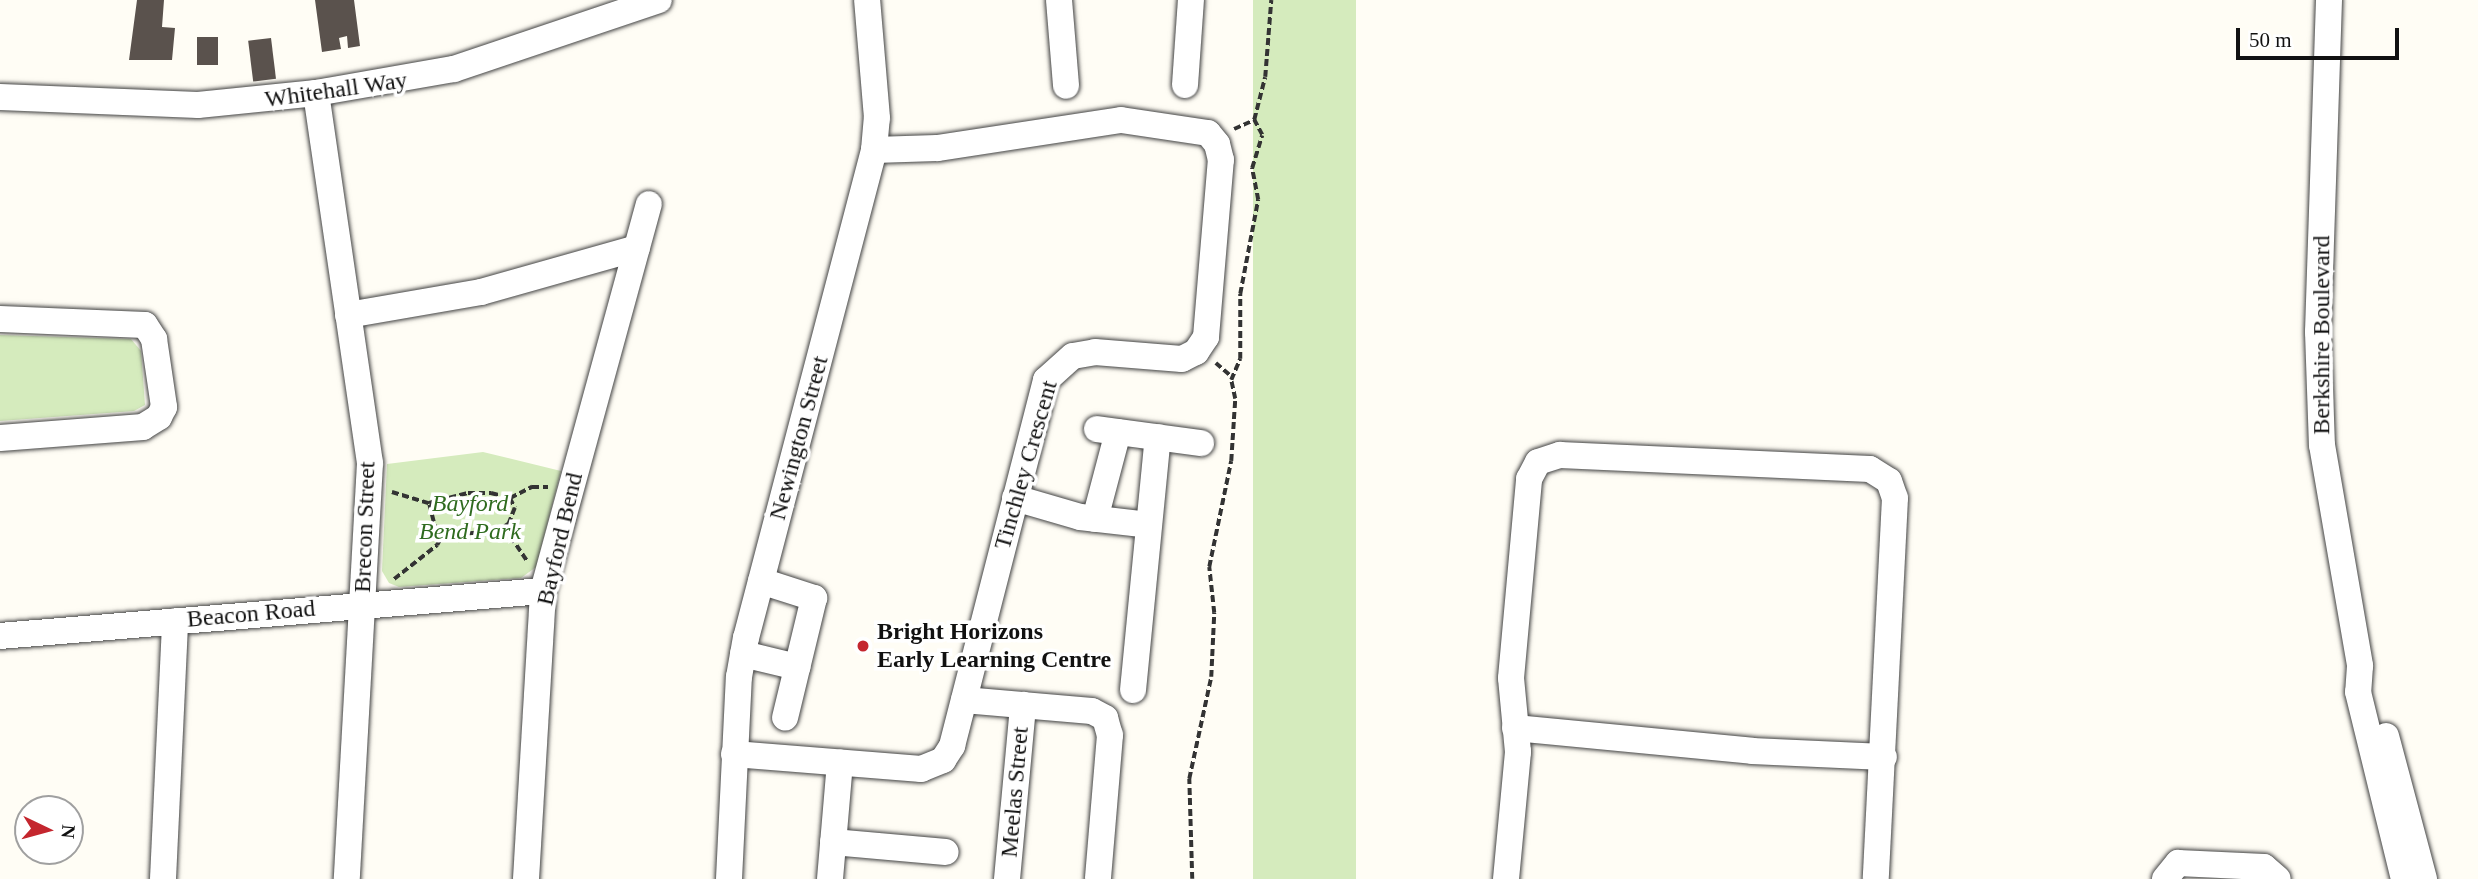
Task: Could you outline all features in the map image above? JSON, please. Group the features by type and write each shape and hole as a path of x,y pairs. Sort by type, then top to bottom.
{"street":[{"name":"Whitehall Way","path":"0,97 198,105 316,93 454,69 659,0"},
{"name":"Newington Street","path":"729,879 734,754 743,654 874,150 877,118 867,0"},
{"path":"1059,0 1066,86"},
{"path":"1185,85 1191,0"},
{"name":"Berkshire Boulevard","path":"2329,0 2318,395 2329,496 2360,666 2363,718 2404,879"},
{"name":"Brecon Street","path":"316,93 370,489 367,604 347,879"},
{"name":"Tinchley Crescent","path":"734,754 921,769 937,764 952,746 1045,380 1063,360 1095,352 1182,359 1202,345 1221,160 1217,144 1202,130 1121,120 937,148 874,150"},
{"name":"Bayford Bend","path":"526,879 544,587 649,204"},
{"path":"348,315 481,292 637,248"},
{"path":"0,319 145,325 154,339 164,407 159,417 143,427 0,438"},
{"path":"1095,519 1108,430 1201,443"},
{"path":"1133,690 1158,437"},
{"path":"1506,879 1518,752 1511,678 1529,479 1538,462 1560,455 1870,469 1889,481 1895,498 1884,757 1875,879"},
{"path":"1015,498 1095,519 1149,525"},
{"path":"761,581 814,598 785,718"},
{"name":"Beacon Road","path":"0,636 544,587"},
{"path":"163,879 175,621"},
{"path":"743,654 797,667"},
{"name":"Berkshire Boulevard","path":"2360,666 2379,713 2424,879"},
{"path":"964,700 1092,711 1108,723 1098,879"},
{"name":"Meelas Street","path":"1007,879 1023,705"},
{"path":"1516,728 1752,751 1884,757"},
{"path":"830,879 840,762"},
{"path":"833,842 946,852"},
{"path":"2165,879 2178,863 2222,872 2264,867 2278,879"}],"path":[{"path":"1192,879 1189,779 1211,677 1214,612 1209,567 1231,461 1235,399 1231,380 1240,359 1240,294 1257,209 1251,168 1262,135 1254,120 1265,77 1271,0"},
{"path":"370,489 429,503 468,493 510,498 532,487 571,489"},
{"path":"429,503 431,524 443,534 496,533 505,528 515,508 510,498"},
{"path":"505,528 544,587"},
{"path":"367,604 401,572 437,545 443,534"}],"green space":[{"path":"1253,0 1356,0 1356,879 1253,879"},
{"path":"0,335 131,339 141,351 145,405 134,411 0,421"},
{"name":"Bayford Bend Park","path":"483,452 561,471 536,567 521,578 399,587 389,583 382,571 387,464"}],"building":[{"path":"137,0 164,0 162,27 175,28 172,60 129,60"},
{"path":"315,0 354,0 360,46 348,48 347,36 339,38 341,49 322,52"},
{"path":"197,37 218,37 218,65 197,65"},
{"path":"271,38 276,79 253,81 248,41"}],"place":[{"name":"Bright Horizons Early Learning Centre","path":"863,646"}]}
